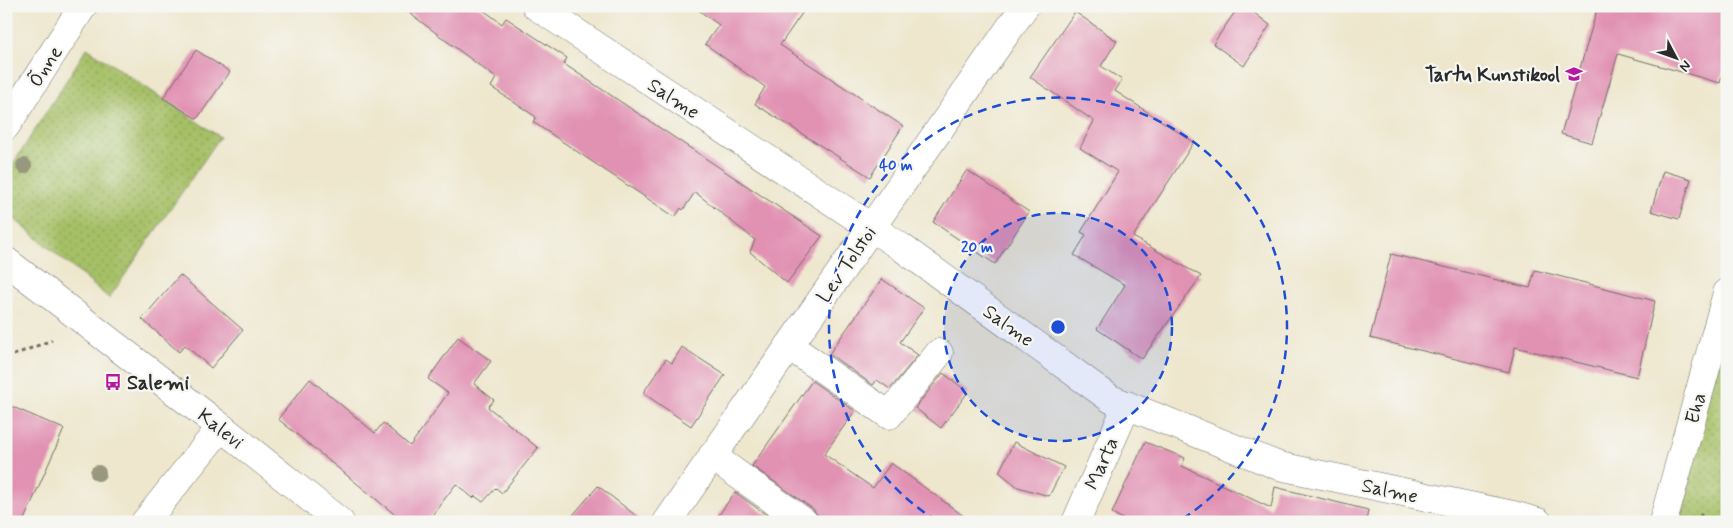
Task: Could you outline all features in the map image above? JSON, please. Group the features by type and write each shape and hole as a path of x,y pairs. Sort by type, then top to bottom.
{"street":[{"name":"Õnne","path":"6,126 83,6"},
{"name":"Salme","path":"536,6 901,247 1111,399 1279,466 1513,515 1538,522"},
{"name":"Lev Tolstoi","path":"667,522 1025,6"},
{"name":"Kalevi","path":"6,261 221,427 340,522"},
{"name":"Eha","path":"1663,522 1727,293"},
{"path":"789,346 889,415 939,353"},
{"name":"Marta","path":"1076,522 1127,405"},
{"path":"145,522 221,427"},
{"path":"712,456 804,522"}],"path":[{"path":"6,358 55,340"}],"green space":[{"path":"87,48 220,137 109,298 6,212 6,175"},
{"path":"1727,293 1727,522 1663,522"}],"building":[{"path":"400,6 478,6 502,24 506,18 567,58 564,64 822,236 787,283 750,252 755,240 695,192 683,210 681,208 675,217 533,122 536,117 491,87 496,78"},
{"path":"693,6 807,6 780,45 903,126 870,177 755,104 765,87 705,44 719,25"},
{"path":"1239,6 1245,6 1270,25 1244,66 1213,44"},
{"name":"Tartu Kunstikool","path":"1598,6 1727,6 1727,58 1720,83 1618,54 1592,143 1561,134"},
{"path":"1075,12 1117,41 1101,66 1122,80 1115,91 1194,142 1133,237 1201,276 1142,359 1097,329 1125,285 1074,255 1086,235 1081,232 1118,172 1080,148 1094,121 1030,77"},
{"path":"196,50 230,72 197,119 163,98"},
{"path":"967,170 1029,212 995,264 933,222"},
{"path":"1663,171 1691,179 1679,219 1651,211"},
{"path":"1391,254 1530,288 1535,270 1655,301 1637,377 1515,347 1509,372 1370,338"},
{"path":"180,275 243,330 211,368 185,345 179,352 142,319"},
{"path":"882,279 924,308 900,342 918,355 890,389 877,380 873,385 829,354"},
{"path":"458,337 491,361 474,384 494,400 488,407 538,448 502,493 496,488 483,502 475,496 473,498 456,484 427,522 404,522 278,419 310,379 375,433 383,423 410,446 448,393 428,379"},
{"path":"682,347 725,375 691,426 643,393 666,359 672,363"},
{"path":"943,373 968,392 941,428 915,408"},
{"path":"812,381 855,411 824,454 873,488 891,463 972,522 822,522 813,509 752,466"},
{"path":"6,404 64,429 23,522 6,522"},
{"path":"1014,442 1064,467 1049,496 1018,487 999,472"},
{"path":"1145,442 1185,458 1182,466 1271,508 1275,487 1368,510 1366,522 1128,522 1112,513"},
{"path":"598,486 644,522 567,522"},
{"path":"735,492 772,519 770,522 714,522"}],"place":[{"name":"Tartu Kunstikool","path":"1574,74"},
{"name":"Salemi","path":"113,382"}]}
